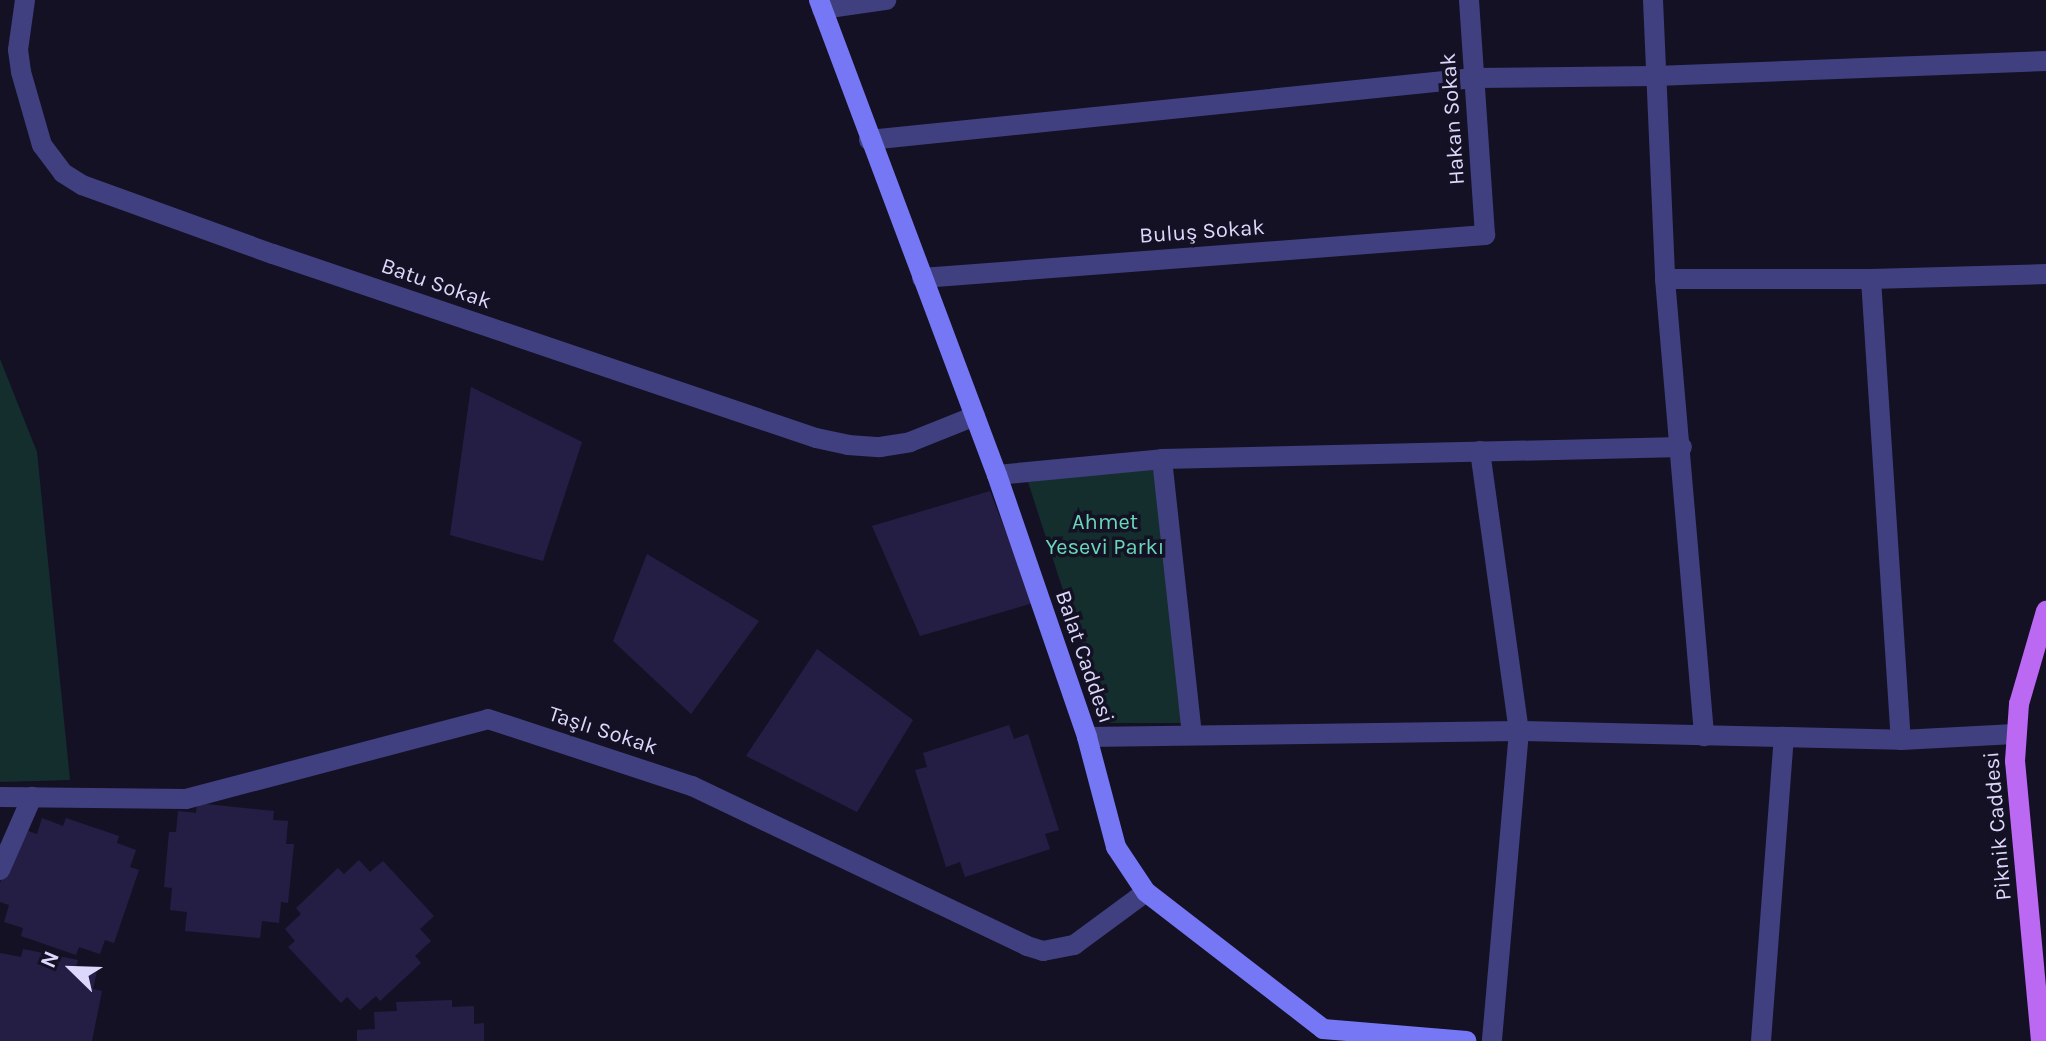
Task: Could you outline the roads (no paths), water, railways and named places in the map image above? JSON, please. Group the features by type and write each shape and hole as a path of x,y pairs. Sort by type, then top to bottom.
{"main road":[{"name":"Piknik Caddesi","path":"2041,1041 2015,734 2027,671 2046,611"}],"street":[{"name":"Batu Sokak","path":"25,0 19,27 21,72 42,145 63,173 82,185 273,254 816,438 848,445 880,447 910,442 975,416"},
{"path":"821,4 886,0"},
{"name":"Hakan Sokak","path":"1469,0 1485,235"},
{"path":"1653,0 1665,279 1682,447 1704,736"},
{"name":"Balat Caddesi","path":"821,4 869,140 997,475 1087,737 1116,847 1146,892 1324,1037 1466,1041"},
{"path":"869,140 1474,78 1656,76 2046,61"},
{"name":"Buluş Sokak","path":"922,278 1485,235"},
{"path":"1665,279 1871,279 2046,274"},
{"path":"1871,279 1901,740"},
{"path":"997,475 1162,459 1682,447"},
{"path":"1480,451 1519,731 1492,1041"},
{"path":"1162,459 1192,734"},
{"name":"Taşlı Sokak","path":"0,797 186,799 488,719 692,786 1043,951 1074,945 1146,892"},
{"path":"1087,737 1519,731 1901,740 2015,734"},
{"path":"1761,1041 1784,737"},
{"path":"0,870 32,797"}],"park label":[{"name":"Ahmet Yesevi Parkı","path":"1105,534"}]}
